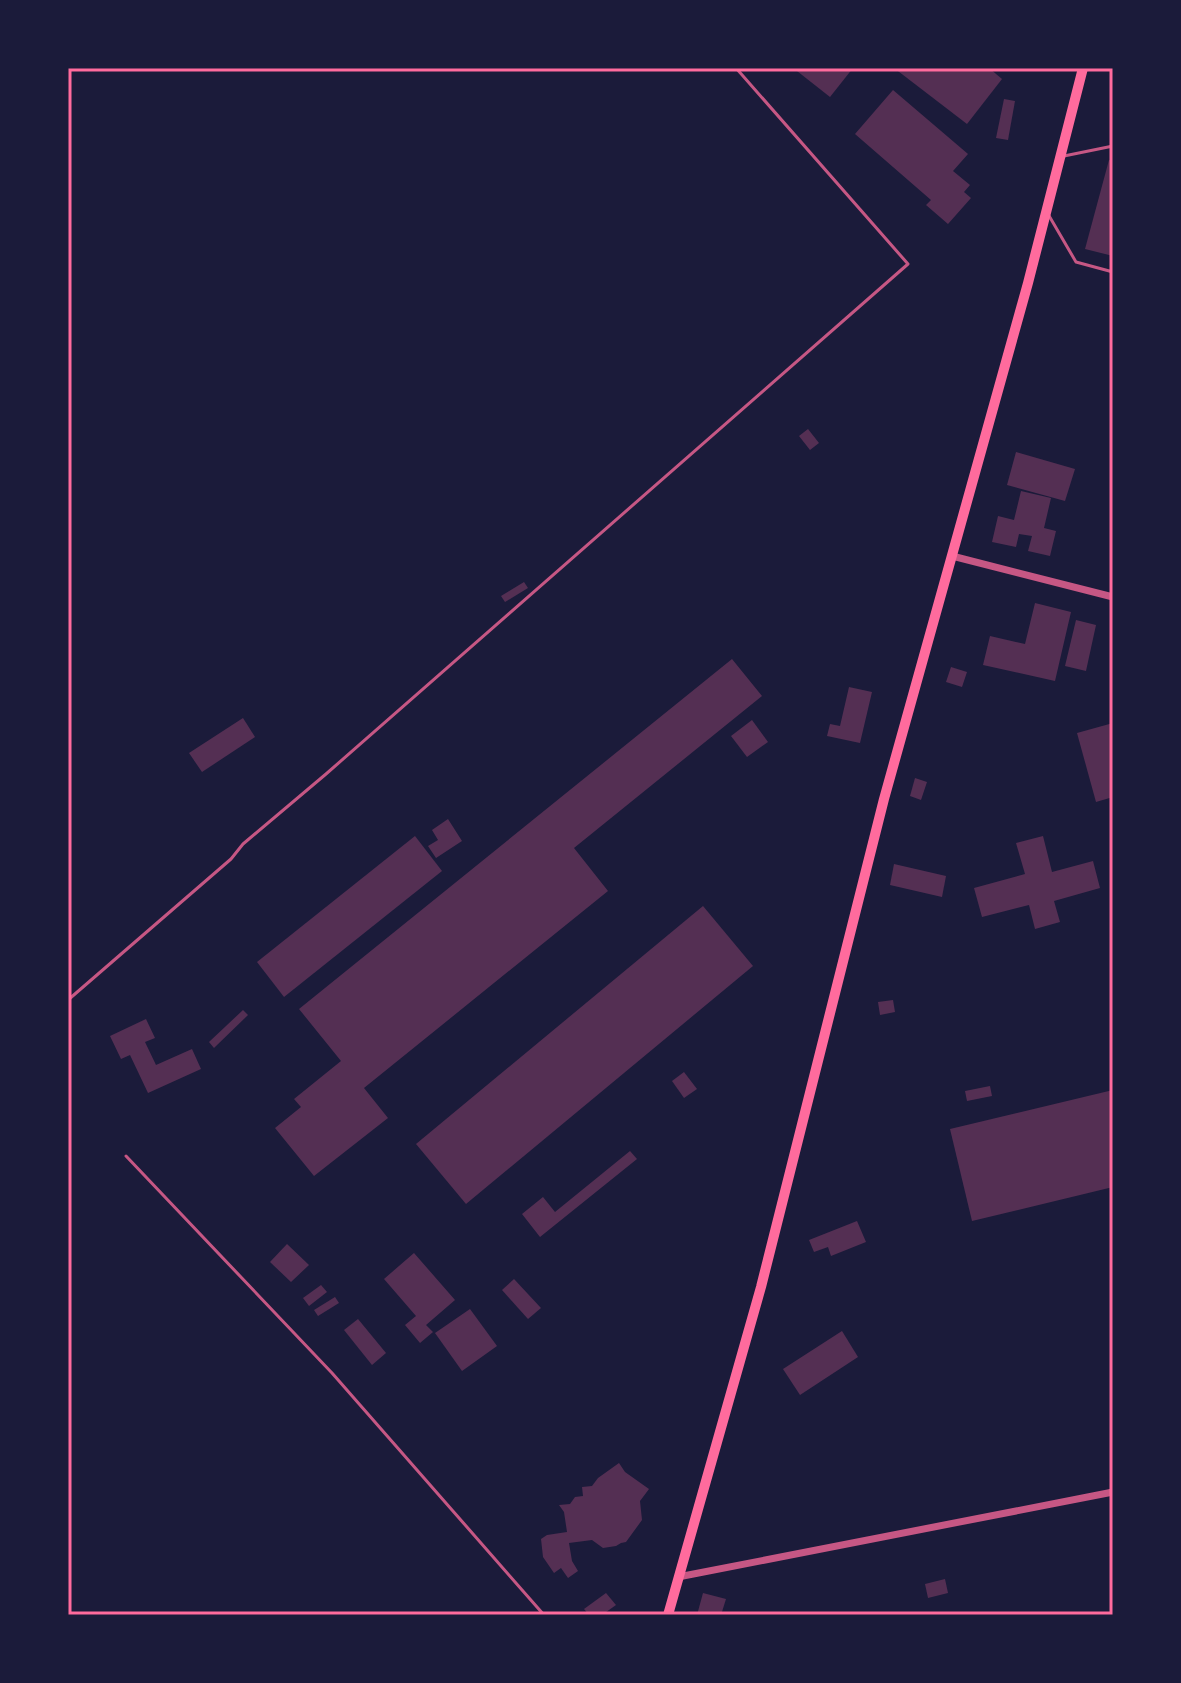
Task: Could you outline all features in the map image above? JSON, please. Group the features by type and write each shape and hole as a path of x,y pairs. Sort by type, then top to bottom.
{"main road":[{"path":"668,1615 761,1287 884,799 1083,68"}],"street":[{"path":"952,556 1113,597"},
{"path":"678,1577 1113,1492"}],"lane":[{"path":"68,1000 908,264 736,68"},
{"path":"1060,157 1113,146"},
{"path":"1046,211 1076,262 1113,272"},
{"path":"126,1156 332,1373 544,1615"}],"building":[{"path":"800,68 853,68 830,97 797,71"},
{"path":"894,68 989,68 1002,79 967,124"},
{"path":"893,90 968,154 953,171 970,185 964,192 971,198 948,224 926,205 931,200 855,134"},
{"path":"1004,99 1015,101 1008,140 996,138"},
{"path":"1109,160 1113,161 1113,256 1085,249"},
{"path":"808,429 819,443 810,450 799,436"},
{"path":"1016,452 1075,469 1065,501 1007,485"},
{"path":"1021,491 1051,498 1044,528 1056,531 1050,556 1028,551 1032,536 1019,534 1016,547 992,542 998,516 1014,520"},
{"path":"524,582 528,588 505,602 501,596"},
{"path":"1035,603 1071,612 1055,681 983,665 990,636 1025,644"},
{"path":"1076,620 1096,625 1086,671 1065,666"},
{"path":"732,659 762,696 574,848 608,891 364,1088 388,1118 314,1176 275,1128 301,1107 294,1099 341,1061 299,1009"},
{"path":"951,667 967,672 962,687 946,682"},
{"path":"849,687 872,692 860,743 827,736 830,724 840,726"},
{"path":"243,718 255,737 202,772 189,753"},
{"path":"752,720 768,742 747,757 731,736"},
{"path":"1113,723 1113,797 1096,802 1077,733"},
{"path":"915,778 927,782 921,800 910,796"},
{"path":"448,819 462,841 436,858 428,846 438,840 432,830"},
{"path":"415,836 442,871 284,997 257,962"},
{"path":"1043,836 1052,872 1093,861 1100,888 1054,901 1060,922 1035,929 1029,905 982,917 974,888 1025,874 1016,843"},
{"path":"894,864 946,876 942,897 890,885"},
{"path":"703,906 753,966 466,1204 416,1144"},
{"path":"893,1000 895,1012 880,1015 878,1002"},
{"path":"243,1010 248,1015 214,1048 209,1042"},
{"path":"146,1019 155,1038 145,1042 156,1065 192,1049 201,1069 148,1093 130,1055 121,1059 110,1036"},
{"path":"684,1072 697,1089 684,1098 672,1081"},
{"path":"990,1086 992,1096 967,1101 965,1091"},
{"path":"1113,1090 1113,1187 972,1221 950,1129"},
{"path":"630,1151 637,1159 540,1237 522,1214 543,1197 555,1212"},
{"path":"857,1221 866,1242 831,1256 828,1247 814,1252 809,1240"},
{"path":"287,1244 309,1265 291,1282 270,1262"},
{"path":"414,1253 455,1300 426,1325 433,1332 420,1343 405,1325 416,1316 384,1279"},
{"path":"514,1279 541,1308 528,1319 502,1290"},
{"path":"321,1285 327,1292 309,1306 303,1298"},
{"path":"335,1297 339,1303 318,1316 314,1310"},
{"path":"470,1309 497,1346 462,1371 435,1333"},
{"path":"358,1319 386,1353 372,1365 344,1330"},
{"path":"842,1331 858,1357 800,1395 783,1369"},
{"path":"619,1463 625,1472 649,1489 640,1501 642,1520 626,1542 616,1546 603,1548 592,1540 569,1543 572,1561 578,1571 568,1578 561,1568 554,1573 543,1557 541,1539 567,1532 564,1512 559,1505 570,1504 575,1497 583,1496 582,1487 592,1486"},
{"path":"945,1579 948,1593 928,1598 925,1584"},
{"path":"606,1593 616,1605 602,1615 589,1615 584,1609"},
{"path":"703,1593 726,1599 721,1615 697,1615"}]}
